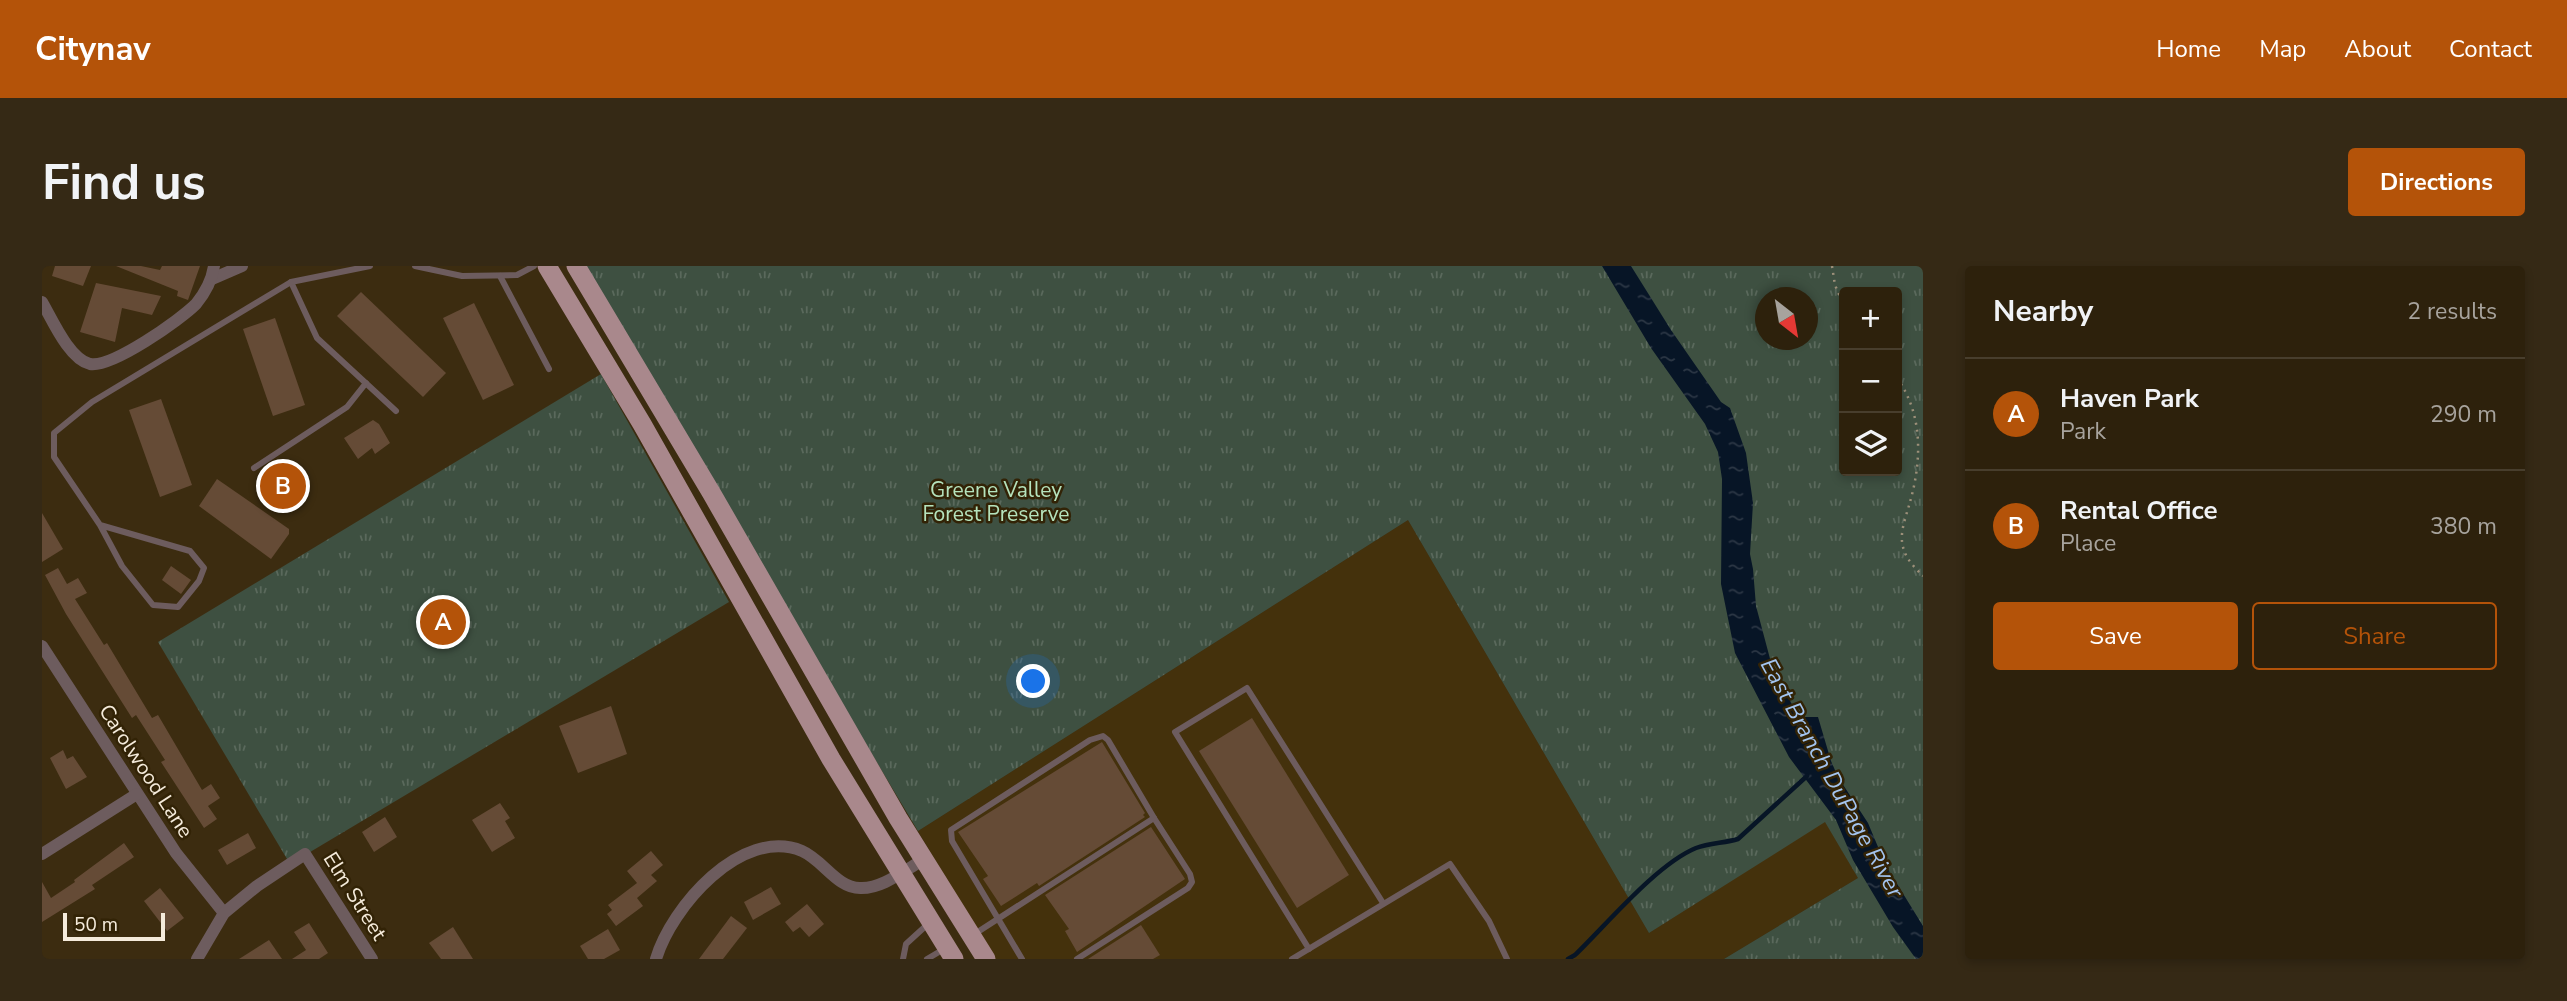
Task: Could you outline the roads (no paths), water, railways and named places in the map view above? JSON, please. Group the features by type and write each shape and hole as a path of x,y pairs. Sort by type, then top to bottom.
{"main road":[{"path":"547,266 642,424 831,759 950,953"},
{"path":"576,266 712,494 923,860 986,959"}],"street":[{"path":"42,302 65,342 78,356 90,364 106,363 152,338 196,304 213,272 242,266"},
{"name":"Carolwood Lane","path":"42,646 176,853 224,913"},
{"path":"42,854 138,794"},
{"path":"656,959 668,929 696,892 720,869 752,852 798,849 821,863 840,881 860,888 876,885 923,860"},
{"name":"Elm Street","path":"224,913 257,886 305,854 372,959"},
{"path":"197,959 224,913"}],"lane":[{"path":"100,526 190,551 204,568 199,581 178,607 153,605 122,566 100,526 54,457 54,433 92,402 290,282 370,266"},
{"path":"415,266 462,276 517,275 534,266"},
{"path":"500,276 549,369"},
{"path":"290,282 317,338 396,411"},
{"path":"254,468 347,407 366,383"},
{"path":"1309,949 1175,732 1247,688 1383,903"},
{"path":"1022,959 952,841 951,830 1090,740 1103,736 1190,874 1192,882 1188,888 1077,959"},
{"path":"972,936 1154,818"},
{"path":"1292,959 1451,864 1489,922 1507,959"},
{"path":"904,959 906,944 931,922"},
{"path":"928,959 950,953"}],"water":[{"name":"East Branch DuPage River","path":"1602,266 1631,266 1721,402 1730,408 1746,453 1753,503 1750,554 1756,606 1773,670 1779,672 1791,703 1805,717 1818,717 1838,777 1868,823 1886,866 1923,926 1923,959 1916,959 1893,927 1853,860 1836,820 1789,757 1735,653 1721,584 1722,479 1718,452 1705,424 1651,348"}],"waterway":[{"name":"East Branch DuPage River","path":"1568,959 1665,867 1696,848 1738,839 1807,776"}],"place":[{"name":"Rental Office","path":"283,486"},
{"name":"Haven Park","path":"443,622"}],"park label":[{"name":"Greene Valley Forest Preserve","path":"996,502"}]}
